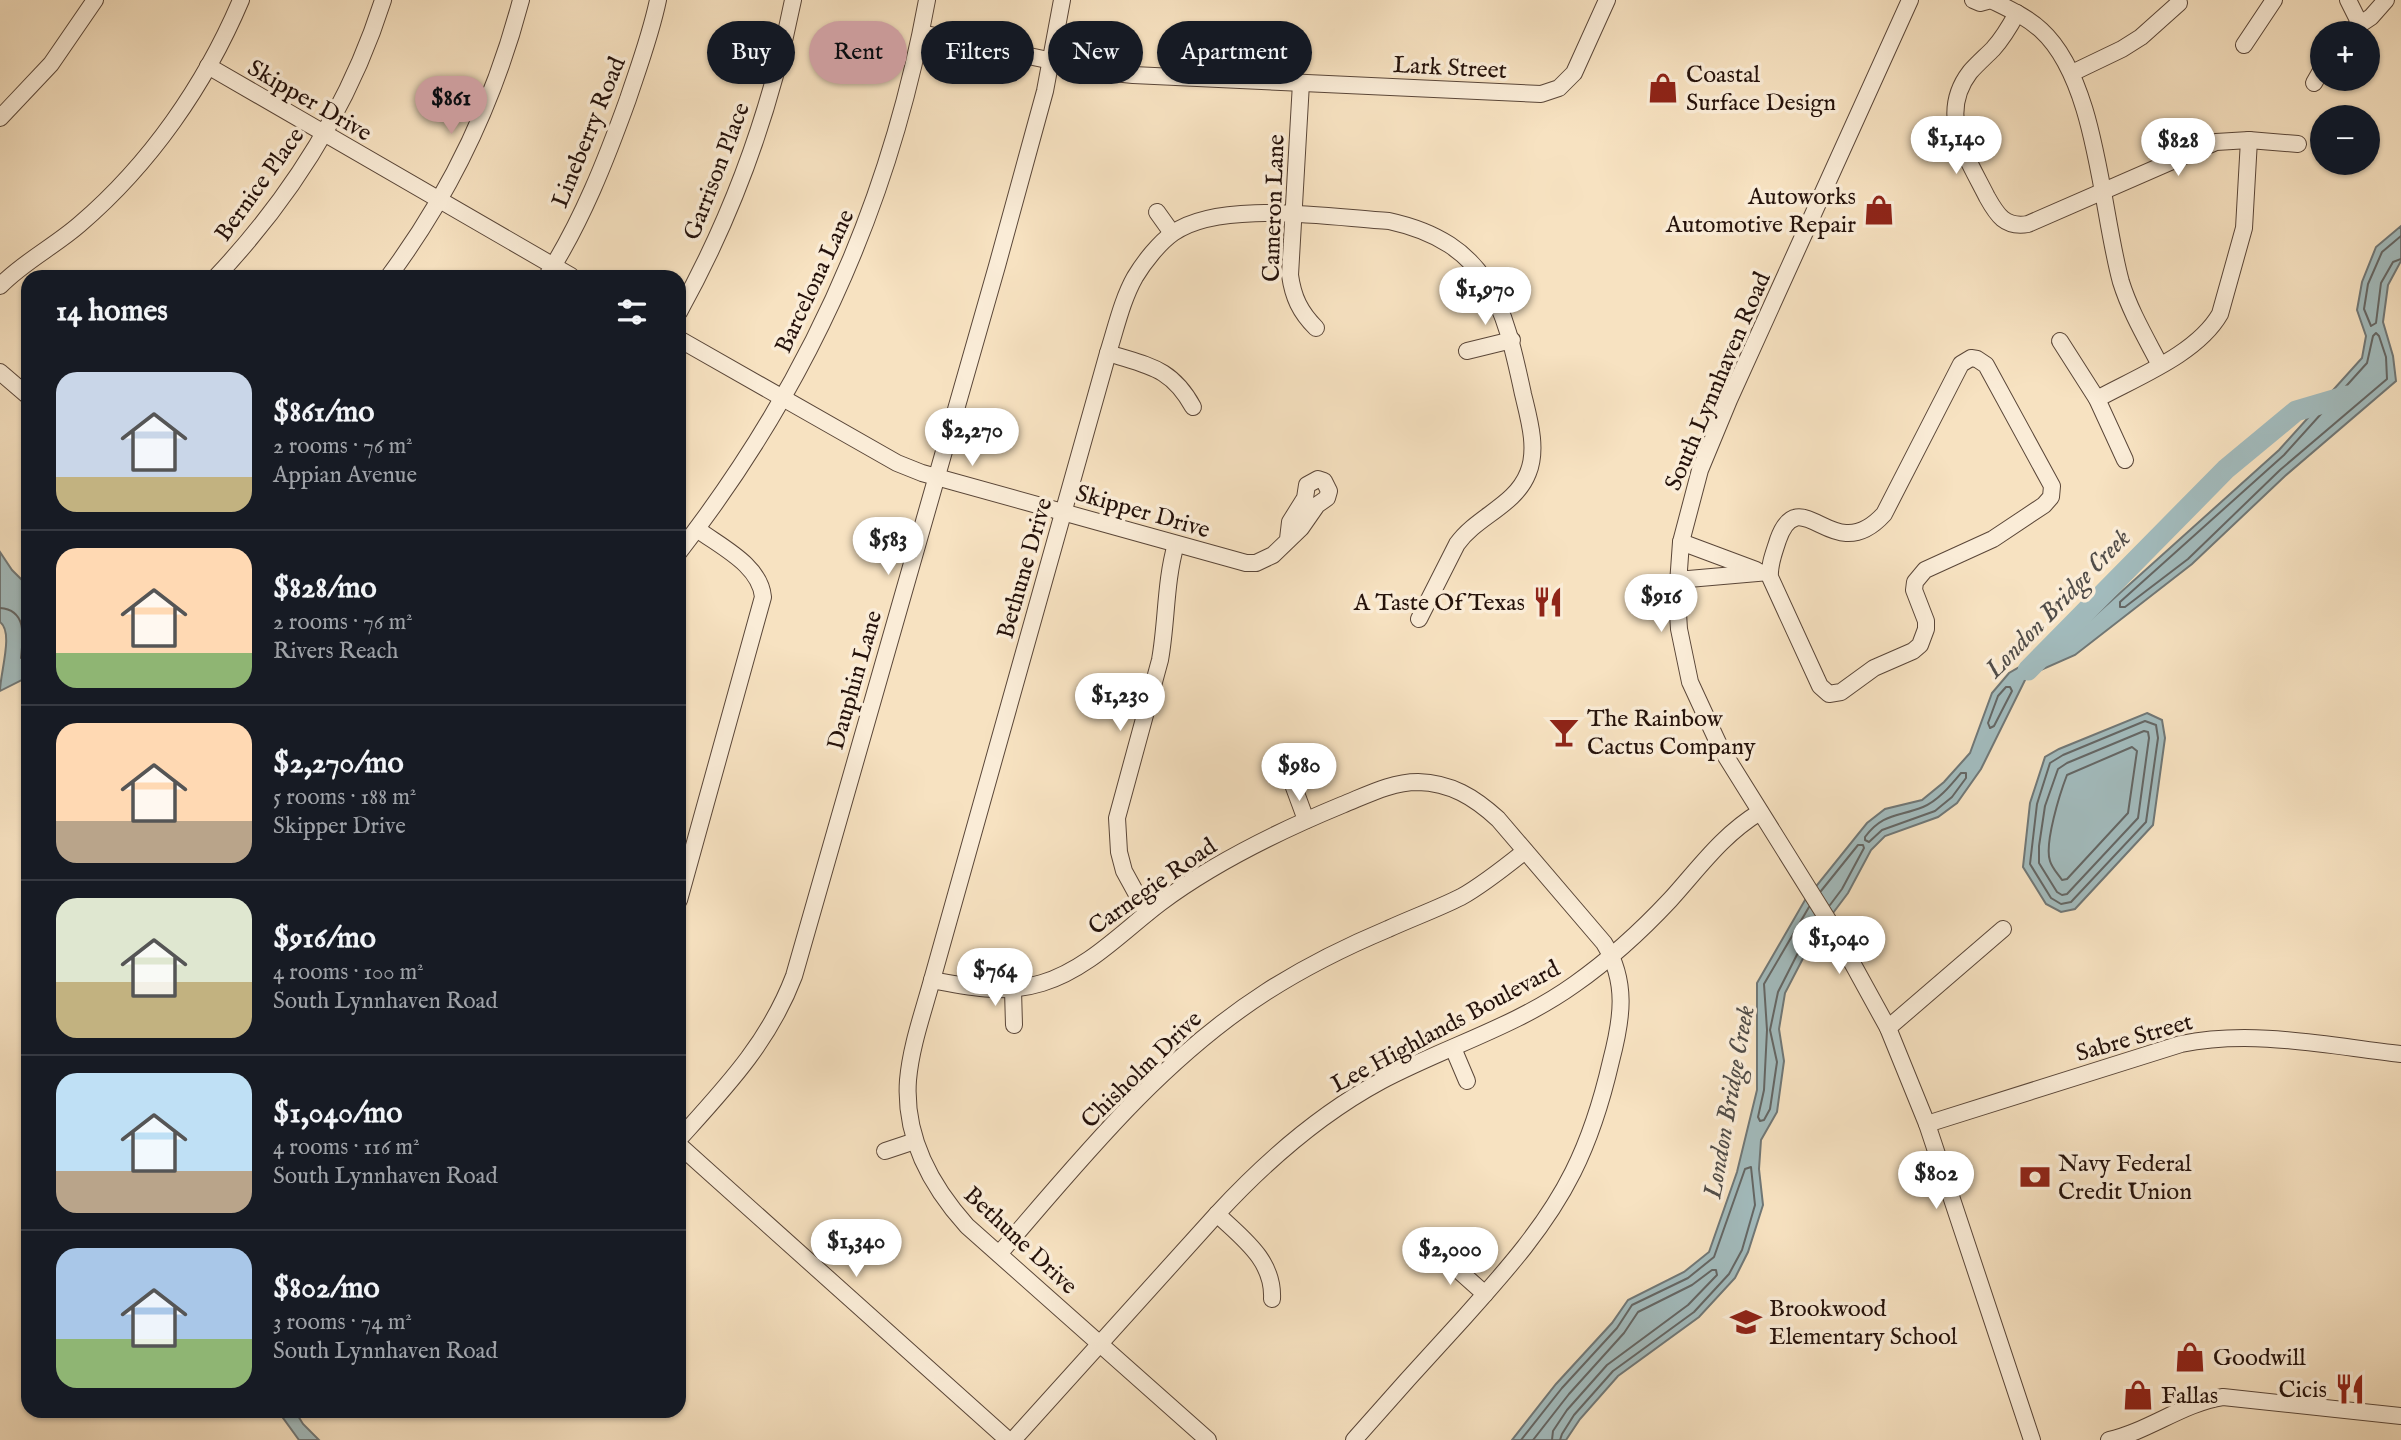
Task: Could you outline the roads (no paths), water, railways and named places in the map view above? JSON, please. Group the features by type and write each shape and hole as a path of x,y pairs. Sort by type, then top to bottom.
{"street":[{"path":"0,118 51,64 95,0"},
{"path":"0,286 80,224 117,188 176,119 208,66 241,0"},
{"name":"Bernice Place","path":"223,270 277,206 323,135 361,57 383,0"},
{"path":"393,270 439,200 474,131 500,69 521,0"},
{"name":"Lineberry Road","path":"552,270 579,218 613,140 644,51 658,0"},
{"name":"Garrison Place","path":"686,298 741,180 787,31 793,0"},
{"name":"Barcelona Lane","path":"923,21 927,0"},
{"name":"Dauphin Lane","path":"1058,21 1062,0"},
{"name":"Lark Street","path":"1312,84 1541,94 1559,88 1574,73 1607,0"},
{"name":"South Lynnhaven Road","path":"1910,0 1700,470 1681,542 1677,580 1679,629 1690,682 1720,747 1833,929 1888,1028 1927,1124 2032,1440"},
{"path":"1973,0 1980,3 1991,0 2017,13 2043,31 2072,73 2086,115 2122,283 2132,312 2160,365"},
{"path":"2244,45 2274,0"},
{"path":"2348,0 2352,21"},
{"path":"2366,21 2386,0"},
{"path":"2072,73 2141,37 2179,3"},
{"path":"2017,13 1995,47 1971,70 1963,82 1954,124 1959,142 1996,214 2011,224 2028,224 2216,142 2249,140 2298,144"},
{"name":"Barcelona Lane","path":"686,543 765,431 834,299 871,212 900,121 921,33"},
{"name":"Skipper Drive","path":"208,66 439,200 549,270"},
{"name":"Dauphin Lane","path":"686,1131 752,1056 766,1036 787,996 794,976 997,266 1048,72"},
{"name":"Cameron Lane","path":"1301,84 1290,275 1292,292 1298,307 1316,328"},
{"path":"2097,400 2203,338 2220,314 2244,228 2249,140"},
{"path":"1157,212 1172,233"},
{"name":"Bethune Drive","path":"1208,1440 967,1226 942,1196 927,1170 915,1141 908,1103 911,1060 932,980 1108,353 1127,293 1136,276 1144,263 1172,233 1202,219 1247,213 1390,221 1447,242 1478,269 1494,293 1512,340 1538,470 1516,493 1465,533 1419,619"},
{"path":"1467,351 1512,340"},
{"path":"2060,341 2097,400 2125,460"},
{"name":"Skipper Drive","path":"686,343 897,463 936,478 1245,564 1256,563 1273,555 1287,539"},
{"path":"1108,353 1160,370 1183,389 1193,407"},
{"path":"1681,542 1765,572 1770,577 1820,687 1829,694 1841,692 1874,668 1913,651 1920,645 1926,629 1926,621 1914,590 1919,575 1993,539 2049,500 2053,491 1983,362 1971,358 1961,364 1884,514 1877,522 1868,528 1847,534 1806,517 1791,519 1782,529 1765,572"},
{"path":"0,372 21,390"},
{"path":"686,875 763,597 762,588 753,571 697,529"},
{"path":"1147,913 1124,871 1119,852 1117,818 1160,660 1168,581 1176,544"},
{"path":"1677,580 1765,572"},
{"path":"1285,763 1306,820"},
{"name":"Carnegie Road","path":"932,980 977,989 1013,989 1041,984 1078,967 1147,913 1214,868 1306,820 1382,788 1417,782 1451,787 1480,803 1498,819 1612,955"},
{"name":"Lee Highlands Boulevard","path":"1010,1440 1258,1170 1320,1120 1381,1081 1544,1005 1573,985 1612,955 1671,899 1720,841 1760,812"},
{"name":"Chisholm Drive","path":"999,1254 1165,1071 1221,1023 1265,993 1337,951 1462,896 1525,851"},
{"path":"1888,1028 2003,929"},
{"path":"1354,1440 1512,1264 1540,1227 1572,1174 1598,1112 1617,1040 1621,985 1612,955"},
{"path":"1013,989 1014,1026"},
{"name":"Sabre Street","path":"1927,1124 2202,1039 2254,1037 2401,1054"},
{"path":"1453,1048 1467,1081"},
{"path":"885,1151 915,1141"},
{"path":"686,1151 1010,1440"},
{"path":"1217,1214 1266,1266 1272,1299"},
{"path":"1439,1252 1485,1293"},
{"path":"2109,1440 2148,1427 2196,1404 2223,1397 2401,1416"}],"water":[{"path":"2401,226 2401,261 2388,285 2383,322 2393,356 2396,381 2285,476 2192,564 2075,655 2027,676 1981,769 1957,803 1938,817 1885,836 1871,850 1848,893 1812,941 1785,993 1779,1029 1784,1061 1777,1112 1761,1140 1759,1169 1763,1205 1748,1252 1735,1278 1699,1317 1618,1376 1580,1419 1566,1440 1512,1440 1556,1384 1612,1323 1628,1300 1684,1272 1709,1252 1737,1172 1757,1090 1757,983 1805,900 1867,823 1885,809 1922,800 1944,782 1970,753 1992,693 2009,673 2071,637 2279,450 2362,358 2366,336 2357,310 2362,282 2376,247"},
{"path":"0,552 21,579 21,680 0,691 6,634 0,622"},
{"path":"2147,713 2162,720 2165,738 2153,825 2075,909 2061,912 2046,904 2023,867 2030,803 2045,757"},
{"path":"283,1418 299,1418 319,1440 299,1440"}],"waterway":[{"name":"London Bridge Creek","path":"2028,670 2226,469 2296,411 2347,396"}],"place":[{"name":"Coastal Surface Design","path":"1663,88"},
{"name":"Autoworks Automotive Repair","path":"1879,210"},
{"name":"A Taste Of Texas","path":"1548,602"},
{"name":"The Rainbow Cactus Company","path":"1564,732"},
{"name":"Navy Federal Credit Union","path":"2035,1177"},
{"name":"Brookwood Elementary School","path":"1746,1322"},
{"name":"Goodwill","path":"2190,1357"},
{"name":"Cicis","path":"2350,1389"},
{"name":"Fallas","path":"2138,1395"}]}
